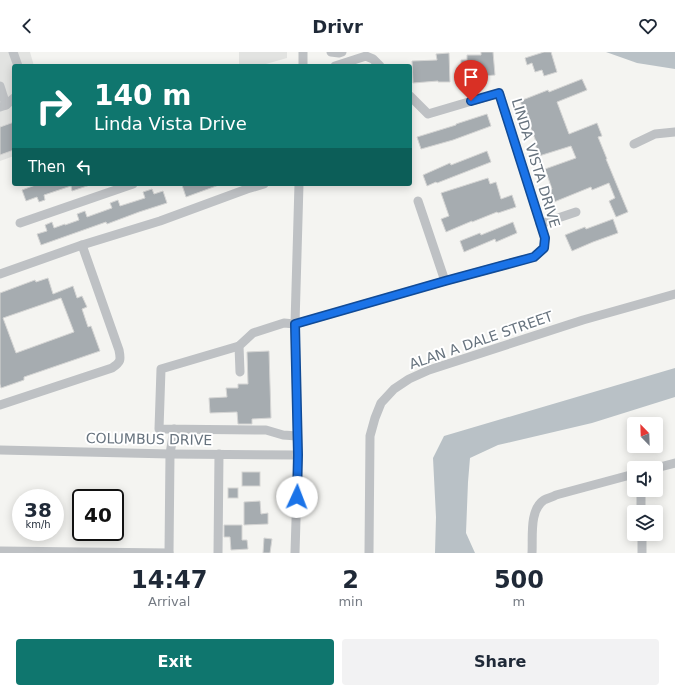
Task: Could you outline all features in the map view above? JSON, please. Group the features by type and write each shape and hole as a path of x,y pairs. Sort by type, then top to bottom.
{"street":[{"path":"13,52 17,64"},
{"path":"302,64 303,52"},
{"path":"341,64 366,56 373,59 378,64"},
{"path":"0,86 3,106 12,99"},
{"name":"LINDA VISTA DRIVE","path":"238,346 253,333 284,323 295,324 534,257 544,248 545,238 499,93 428,114 412,98"},
{"path":"634,144 655,134 675,132"},
{"path":"20,223 127,186"},
{"path":"0,274 82,244 160,221 257,186"},
{"path":"295,553 298,455 295,324 299,186"},
{"path":"418,201 445,281"},
{"path":"540,224 576,212"},
{"path":"0,405 112,368 118,364 120,357 119,350 82,244"},
{"name":"ALAN A DALE STREET","path":"369,553 370,436 374,418 381,403 394,389 409,379 429,370 583,320 675,294"},
{"path":"240,372 238,346 161,369 159,429 266,430 297,436"},
{"path":"0,551 169,553 170,454 178,429"},
{"name":"COLUMBUS DRIVE","path":"0,450 298,455"},
{"path":"218,553 219,454"},
{"path":"663,466 675,463"},
{"path":"532,553 535,510 544,500 556,495 627,476"},
{"path":"642,541 642,553"}],"shaded area":[{"path":"0,52 30,52 33,64 12,64 12,157 0,161"},
{"path":"239,52 287,52 287,58 266,64 239,64"},
{"path":"606,52 675,52 675,69 637,63"},
{"path":"675,368 675,397 592,423 498,445 470,458 466,533 475,553 435,553 436,517 433,458 444,436"}],"building":[{"path":"481,52 493,52 495,75 461,77 461,60 467,60 467,55 481,55"},
{"path":"544,52 551,52 557,72 544,76 542,70 535,72 532,63 527,65 525,58"},
{"path":"449,53 450,82 438,81 413,83 412,61 437,60 436,54"},
{"path":"582,79 587,90 557,102 569,134 597,123 602,136 598,137 628,212 616,217 609,201 615,198 609,183 592,190 591,187 554,202 550,190 552,189 545,169 576,158 571,146 539,156 535,144 537,144 520,101 548,90 549,92"},
{"path":"487,114 491,126 453,140 421,149 417,137"},
{"path":"12,123 12,151 0,155 0,127"},
{"path":"487,151 491,162 427,186 423,175 450,163 451,165"},
{"path":"488,178 490,184 496,182 501,199 512,195 516,207 498,213 497,212 446,232 441,219 449,216 441,193"},
{"path":"33,186 71,186 44,195 45,200 39,202 37,197 26,201 22,190"},
{"path":"71,186 87,186 72,191"},
{"path":"182,186 216,186 186,197"},
{"path":"152,189 154,194 163,191 167,203 107,224 106,222 41,245 37,234 47,231 45,225 52,222 54,228 65,225 79,220 77,214 85,211 87,217 112,208 110,203 118,200 120,206 145,198 143,192"},
{"path":"613,219 618,233 572,251 565,235 585,227 586,229"},
{"path":"513,222 517,233 496,242 495,239 464,252 460,241 480,233 481,235"},
{"path":"48,278 53,294 73,286 77,298 82,296 87,307 82,309 88,327 91,326 100,351 24,377 24,380 1,388 0,293 35,280 36,282","holes":["61,298 74,332 16,353 3,318"]},
{"path":"269,351 271,418 252,419 252,424 238,424 237,412 210,413 209,398 227,397 226,388 238,388 238,384 248,384 247,352"},
{"path":"242,472 260,472 260,486 242,486"},
{"path":"228,488 238,488 238,498 228,498"},
{"path":"260,501 261,514 268,513 268,524 244,525 244,502"},
{"path":"224,525 242,525 242,540 247,540 248,549 231,550 230,537 224,537"},
{"path":"264,538 272,539 270,553 263,553"}],"route":[{"path":"297,497 298,455 295,324 534,257 544,248 545,238 499,93 471,101"}]}
